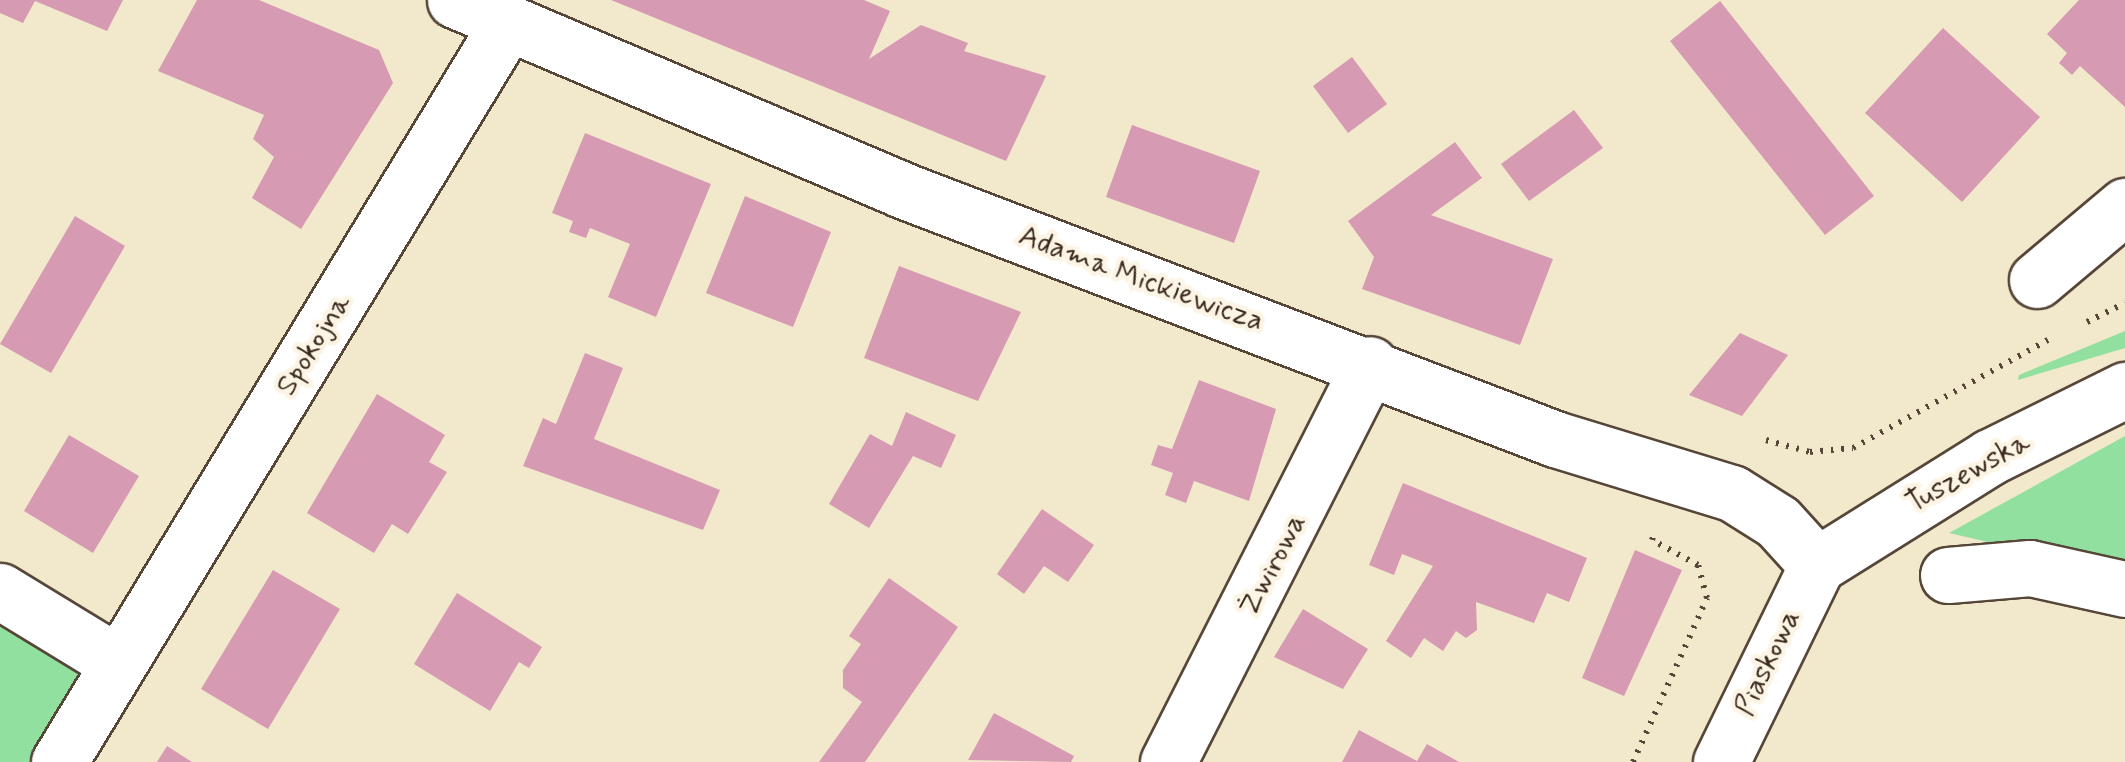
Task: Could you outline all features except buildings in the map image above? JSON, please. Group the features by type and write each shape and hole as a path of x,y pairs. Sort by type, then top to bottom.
{"street":[{"name":"Adama Mickiewicza","path":"455,0 902,190 1756,506 1817,565"},
{"name":"Spokojna","path":"59,762 507,24"},
{"path":"2038,280 2125,206"},
{"name":"Żwirowa","path":"1168,762 1370,364"},
{"name":"Tuszewska","path":"1817,565 1990,457 2125,390"},
{"name":"Piaskowa","path":"1721,762 1817,565"},
{"path":"1948,575 2030,568 2125,589"},
{"path":"0,591 118,663"}],"path":[{"path":"2078,326 2125,303"},
{"path":"1754,436 1810,452 1852,448 2063,333"},
{"path":"1633,762 1707,598 1698,565 1652,540 1672,476"}],"green space":[{"path":"2125,331 2125,348 2018,380 2019,375"},
{"path":"2125,436 2125,574 1949,533"},
{"path":"0,612 91,670 40,762 0,762"}]}
